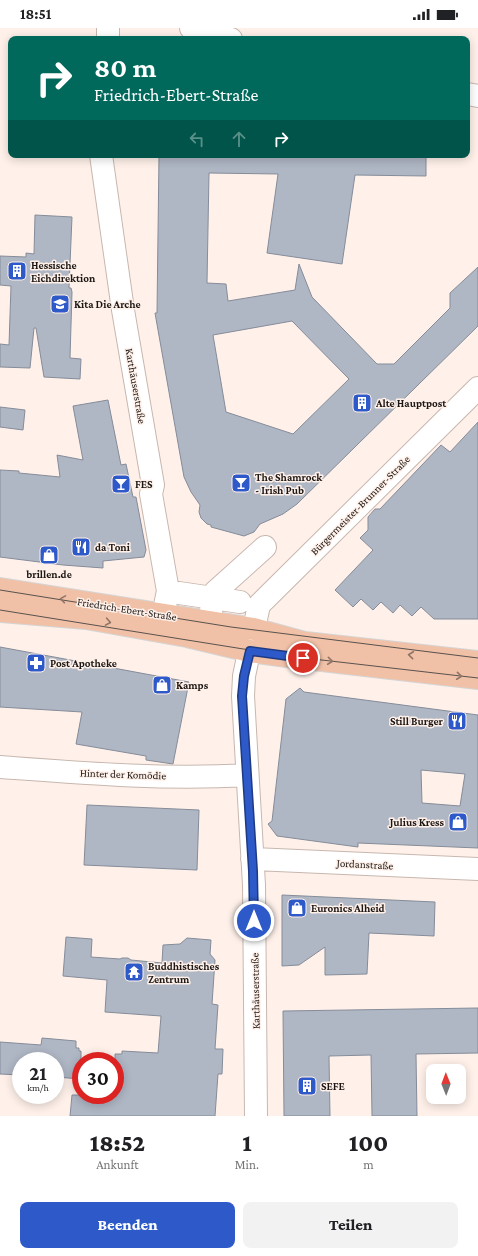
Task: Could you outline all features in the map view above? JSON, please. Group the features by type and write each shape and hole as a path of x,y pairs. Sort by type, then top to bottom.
{"main road":[{"name":"Friedrich-Ebert-Straße","path":"0,589 254,629 305,643 478,662"},
{"name":"Friedrich-Ebert-Straße","path":"0,611 86,618 187,636 250,651 478,678"},
{"path":"187,636 254,629"},
{"path":"250,651 305,643"}],"street":[{"path":"191,28 220,36"},
{"name":"Karthäuserstraße","path":"101,158 123,310 153,485 151,494 168,591 164,615"},
{"name":"Bürgermeister-Brunner-Straße","path":"254,629 259,605 478,388"},
{"path":"168,513 182,594 212,605 240,602"},
{"path":"212,605 215,592 265,547"},
{"path":"250,651 254,629"},
{"name":"Karthäuserstraße","path":"250,651 244,676 242,696 252,859 256,1116"},
{"name":"Hinter der Komödie","path":"0,767 82,773 222,776 246,775"},
{"name":"Jordanstraße","path":"252,859 478,869"}],"building":[{"name":"Alte Hauptpost","path":"159,158 426,158 426,176 355,175 342,264 267,253 278,174 209,173 207,283 226,284 228,301 295,290 299,264 312,297 377,364 394,364 450,308 450,293 478,267 478,326 297,504 283,514 260,524 254,532 244,536 211,527 211,525 207,524 201,518 199,512 200,505 191,492 184,477 155,313 157,313","holes":["292,321 349,379 293,434 226,412 213,335"]},
{"path":"35,215 72,217 69,288 71,288 72,292 70,358 81,359 80,379 44,377 36,328 34,328 30,368 0,367 0,344 9,345 11,286 0,285 0,256 26,257 26,253 34,254"},
{"path":"108,400 121,465 126,464 133,497 136,497 146,550 144,557 103,561 103,568 63,565 0,557 0,470 19,471 19,473 60,477 57,455 83,460 73,406"},
{"path":"0,407 25,410 23,430 0,427"},
{"path":"478,422 478,619 434,619 421,607 412,616 400,605 393,613 381,602 373,610 361,599 353,607 335,590 373,550 360,538 368,530 368,517 375,509 380,509 441,445 450,452"},
{"path":"0,647 189,682 173,764 146,760 146,756 76,744 82,712 0,707"},
{"path":"300,688 304,692 478,715 478,848 358,843 358,847 277,836 268,824 272,821 286,699","holes":["421,770 465,774 460,806 422,803"]},
{"path":"87,805 199,810 197,870 84,865"},
{"path":"282,895 435,902 434,936 369,933 367,974 325,975 325,947 299,965 282,966"},
{"path":"66,937 92,939 91,957 120,959 128,958 131,960 162,963 163,945 180,944 187,938 211,940 210,954 215,960 212,1004 218,1005 215,1049 223,1049 222,1074 218,1074 215,1116 70,1116 72,1095 72,1104 124,1104 124,1052 122,1051 158,1053 161,1016 105,1012 107,980 63,976"},
{"name":"SEFE","path":"478,1008 478,1053 416,1054 417,1116 372,1116 371,1055 329,1056 330,1116 284,1116 283,1011"},
{"path":"42,1038 76,1041 76,1048 79,1048 79,1051 81,1052 72,1052 72,1078 64,1078 64,1052 12,1052 12,1075 0,1074 0,1042 41,1045"}],"tram line":[{"path":"0,590 231,627 478,658"},
{"path":"0,610 287,656 478,678"}],"place":[{"name":"Hessische Eichdirektion","path":"17,271"},
{"name":"Kita Die Arche","path":"60,304"},
{"name":"Alte Hauptpost","path":"362,403"},
{"name":"The Shamrock - Irish Pub","path":"241,483"},
{"name":"FES","path":"121,484"},
{"name":"da Toni","path":"81,547"},
{"name":"brillen.de","path":"49,555"},
{"name":"Post Apotheke","path":"36,663"},
{"name":"Kamps","path":"162,685"},
{"name":"Still Burger","path":"457,721"},
{"name":"Julius Kress","path":"458,822"},
{"name":"Euronics Alheid","path":"297,908"},
{"name":"Buddhistisches Zentrum","path":"134,972"},
{"name":"SEFE","path":"307,1086"}],"route":[{"path":"254,921 253,871 242,696 244,676 250,651 303,658"}]}
